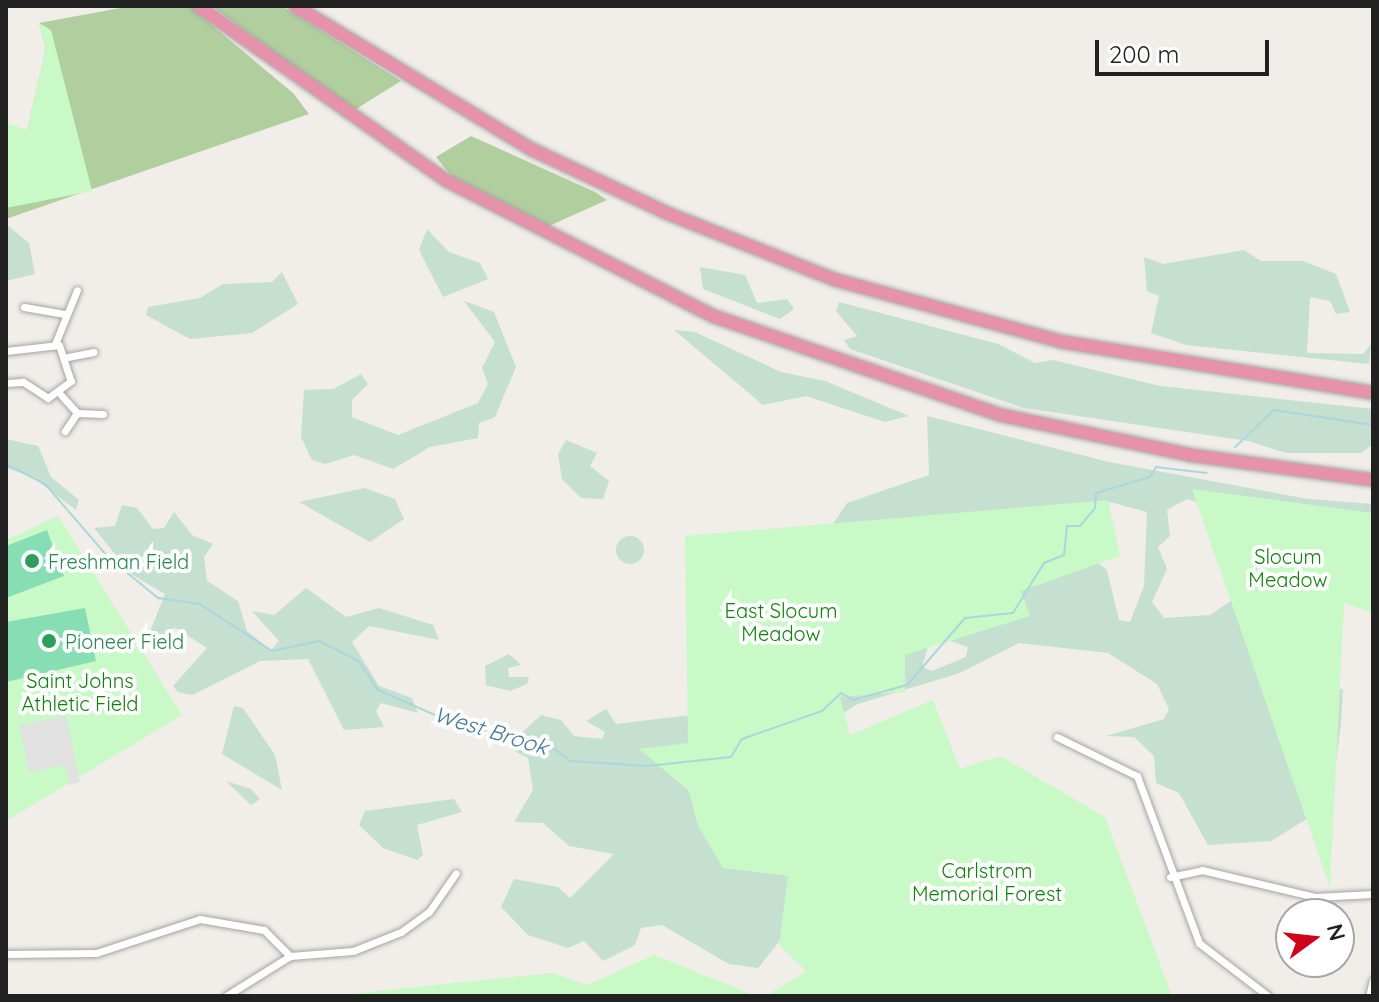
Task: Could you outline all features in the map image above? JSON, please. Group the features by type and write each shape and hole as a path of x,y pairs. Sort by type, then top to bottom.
{"highway":[{"path":"198,6 447,181 713,316 1001,415 1190,455 1373,480"},
{"path":"295,6 533,150 822,275 1063,342 1373,393"}],"street":[{"path":"55,344 64,314 77,290"},
{"path":"24,307 64,314"},
{"path":"6,351 55,344"},
{"path":"6,383 25,383 48,398 61,395 71,381 68,357 55,344"},
{"path":"68,357 94,352"},
{"path":"61,395 77,413 103,414"},
{"path":"65,431 77,413"},
{"path":"1057,737 1137,776 1170,877 1203,949 1262,995"},
{"path":"1170,877 1202,870 1315,897 1373,894"},
{"path":"226,996 290,956 353,951 400,933 429,912 456,873"},
{"path":"6,954 96,953 200,919 264,930 290,956"},
{"path":"1369,996 1373,980"}],"green space":[{"path":"131,6 189,6 293,93 309,114 6,219 6,130 27,130 46,49 39,23"},
{"path":"212,6 282,6 401,81 353,111"},
{"path":"39,23 51,30 92,191 6,208 6,123 27,130 46,49"},
{"path":"471,136 607,200 549,226 452,177 436,157"},
{"path":"6,224 29,243 35,274 6,281"},
{"path":"427,229 449,252 480,263 488,279 443,297 419,250"},
{"path":"1244,250 1261,261 1303,261 1336,274 1350,312 1336,314 1330,301 1310,297 1307,353 1363,354 1371,344 1369,364 1186,345 1151,333 1159,296 1147,291 1144,257 1163,264"},
{"path":"700,267 745,275 757,303 787,299 794,309 780,319 703,289"},
{"path":"282,272 298,304 252,333 190,339 146,315 148,307 200,298 223,284 272,282"},
{"path":"464,301 494,312 516,367 495,417 479,423 478,438 430,447 393,469 354,455 325,464 312,460 301,437 304,390 333,389 361,374 368,384 352,400 352,417 398,435 478,403 488,384 482,368 495,342"},
{"path":"839,302 998,344 1035,363 1053,360 1160,386 1373,409 1373,444 1361,453 1286,453 1248,441 1024,408 850,349 844,340 857,336 836,311"},
{"path":"674,330 695,332 781,372 825,381 909,416 885,422 806,396 763,405"},
{"name":"Slocum Meadow","path":"927,416 1109,462 1308,499 1373,504 1373,586 1342,597 1326,690 1343,689 1341,724 1334,775 1318,812 1271,841 1208,845 1179,793 1156,783 1154,756 1134,737 1106,736 1164,719 1169,709 1157,684 1108,653 1019,643 960,673 858,704 824,724 1033,996 823,988 782,938 758,968 729,964 662,925 641,928 635,945 603,961 584,941 568,948 528,935 501,907 514,879 558,887 570,898 614,854 569,846 543,823 514,822 533,790 528,758 511,749 516,738 541,715 561,720 574,736 602,739 605,732 586,721 606,709 616,724 707,713 847,503 929,475","holes":["1187,499 1200,503 1234,599 1210,615 1164,618 1152,602 1167,569 1158,547 1170,536 1167,510","1110,502 1147,512 1144,586 1130,622 1119,620 1107,570 1090,556 1100,512","945,639 968,647 966,657 932,671 922,667 928,646"]},
{"path":"6,439 38,446 51,477 79,500 76,510 31,476 6,468"},
{"path":"566,440 597,453 590,466 609,481 603,499 581,498 562,479 558,454"},
{"path":"365,488 395,499 404,519 370,542 299,502"},
{"name":"Slocum Meadow","path":"1192,489 1373,513 1373,613 1344,603 1330,888"},
{"path":"1108,500 1120,556 1021,591 1030,616 905,655 905,692 840,697 850,735 933,700 960,769 1000,756 1105,817 1172,996 766,996 806,971 779,945 788,876 723,868 698,826 689,791 639,749 688,743 685,536"},
{"path":"122,505 137,508 153,529 164,528 174,512 192,535 213,544 204,557 207,581 238,601 247,631 271,650 279,641 252,611 274,615 306,588 346,617 379,608 433,625 439,640 369,626 352,642 379,686 412,698 418,713 381,703 376,711 384,727 344,730 308,659 260,661 192,695 178,692 173,686 207,648 176,628 165,630 165,644 147,639 165,594 131,574 94,528 115,526"},
{"name":"Saint Johns Athletic Field","path":"58,516 182,715 6,821 6,540"},
{"name":"Freshman Field","path":"47,530 64,576 6,598 6,546"},
{"path":"630,536 640,540 644,550 640,560 630,564 620,560 616,550 620,540"},
{"name":"Pioneer Field","path":"85,608 96,661 6,682 6,622"},
{"path":"509,654 521,665 508,668 509,677 529,677 527,684 510,691 486,685 485,666"},
{"path":"234,706 243,708 275,755 282,790 222,754"},
{"path":"226,781 251,789 260,799 251,805"},
{"path":"454,799 462,812 417,825 423,855 417,860 383,848 359,825 365,811"},
{"path":"654,955 756,996 331,996 552,973 587,985"}],"shaded area":[{"path":"66,716 80,782 70,785 65,765 29,772 19,725"}],"waterway":[{"name":"West Brook","path":"1235,447 1274,410 1373,425"},
{"name":"West Brook","path":"6,464 45,484 108,557 158,598 200,604 272,651 319,641 359,661 378,690 451,722 555,749 570,761 647,766 731,757 742,739 822,711 841,693 853,700 907,685 965,618 1013,613 1044,563 1064,555 1067,526 1080,526 1095,508 1096,493 1150,477 1156,467 1207,473"}],"place":[{"name":"Freshman Field","path":"32,561"},
{"name":"Pioneer Field","path":"49,641"}],"park label":[{"name":"East Slocum Meadow","path":"781,622"},
{"name":"Carlstrom Memorial Forest","path":"987,882"}]}
